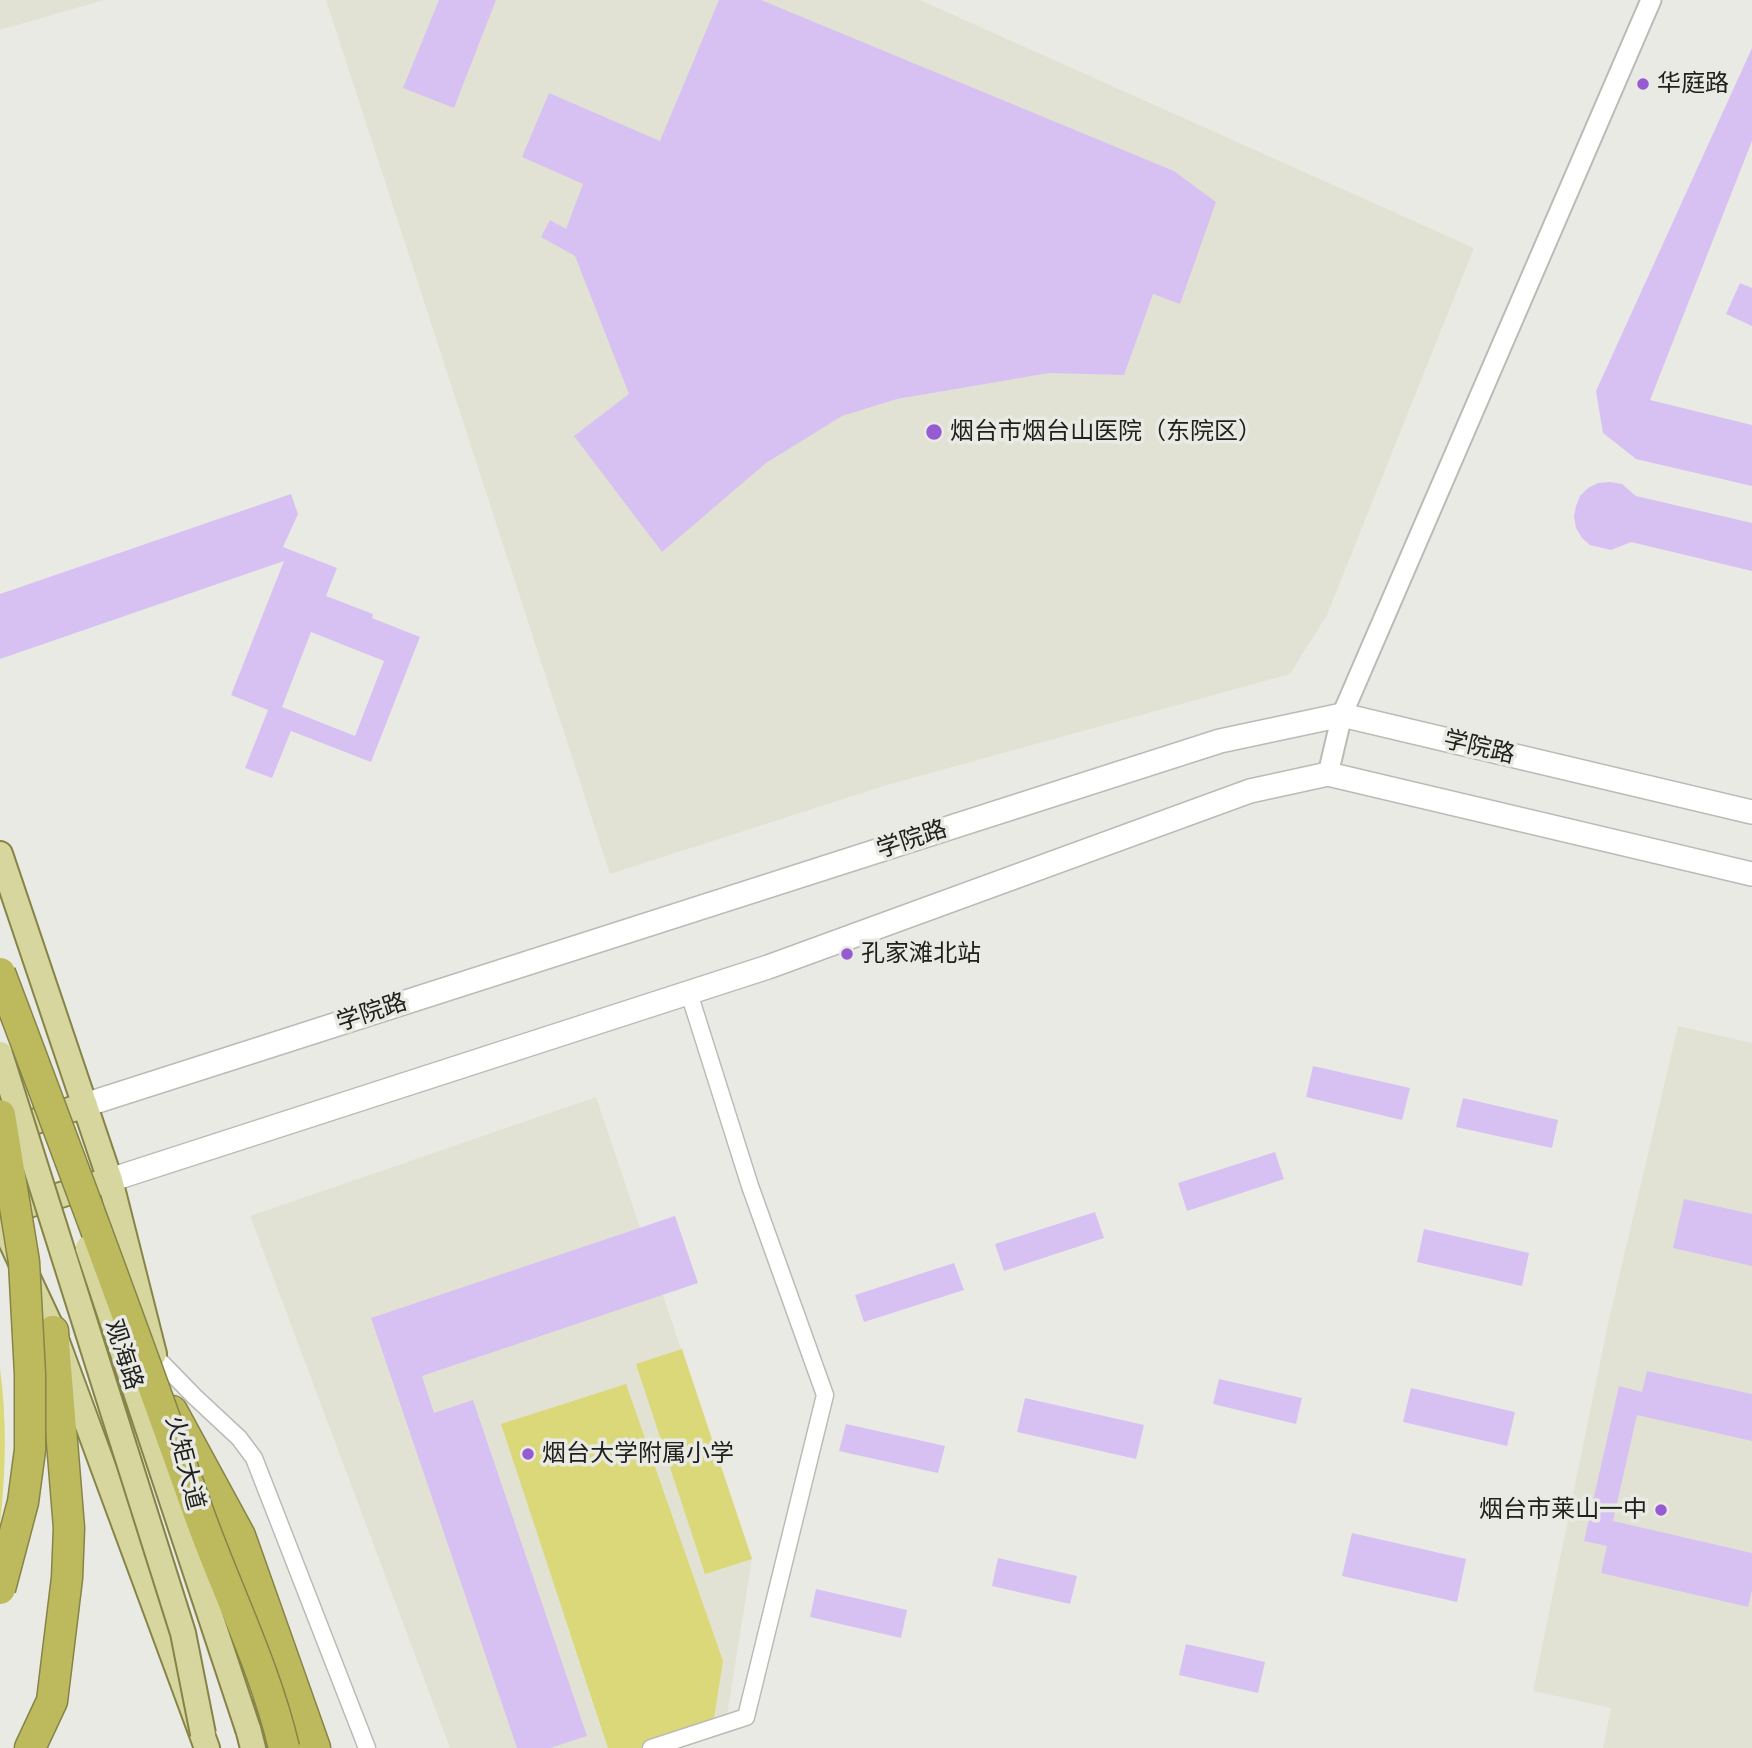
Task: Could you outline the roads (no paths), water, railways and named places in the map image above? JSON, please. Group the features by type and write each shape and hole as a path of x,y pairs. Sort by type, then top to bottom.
{"highway":[{"path":"0,973 104,1246 201,1520 243,1620 284,1748"},
{"path":"0,1115 24,1262 30,1374 30,1437 23,1502 0,1589"},
{"path":"30,1748 52,1701 67,1578 69,1528 53,1331"},
{"path":"171,1409 240,1536 315,1748"}],"main road":[{"name":"学院路","path":"85,1105 1220,741 1342,715 1752,812"},
{"path":"205,1741 53,1331 0,1216 768,967 1250,791 1328,774 1752,874"},
{"path":"0,853 110,1180"},
{"name":"观海路","path":"0,979 251,1739"},
{"name":"观海路","path":"0,1054 183,1633 205,1741"},
{"path":"0,1133 85,1105"},
{"name":"火矩大道","path":"110,1180 154,1355 171,1409 251,1739"}],"street":[{"path":"1328,774 1342,715 1651,0"},
{"path":"651,1748 746,1717 825,1395 750,1186 689,993"},
{"path":"154,1355 239,1438 254,1458 368,1748"}],"place":[{"name":"华庭路","path":"1643,84"},
{"name":"烟台市烟台山医院（东院区）","path":"934,432"},
{"name":"孔家滩北站","path":"847,954"},
{"name":"烟台大学附属小学","path":"528,1454"},
{"name":"烟台市莱山一中","path":"1661,1510"}]}
